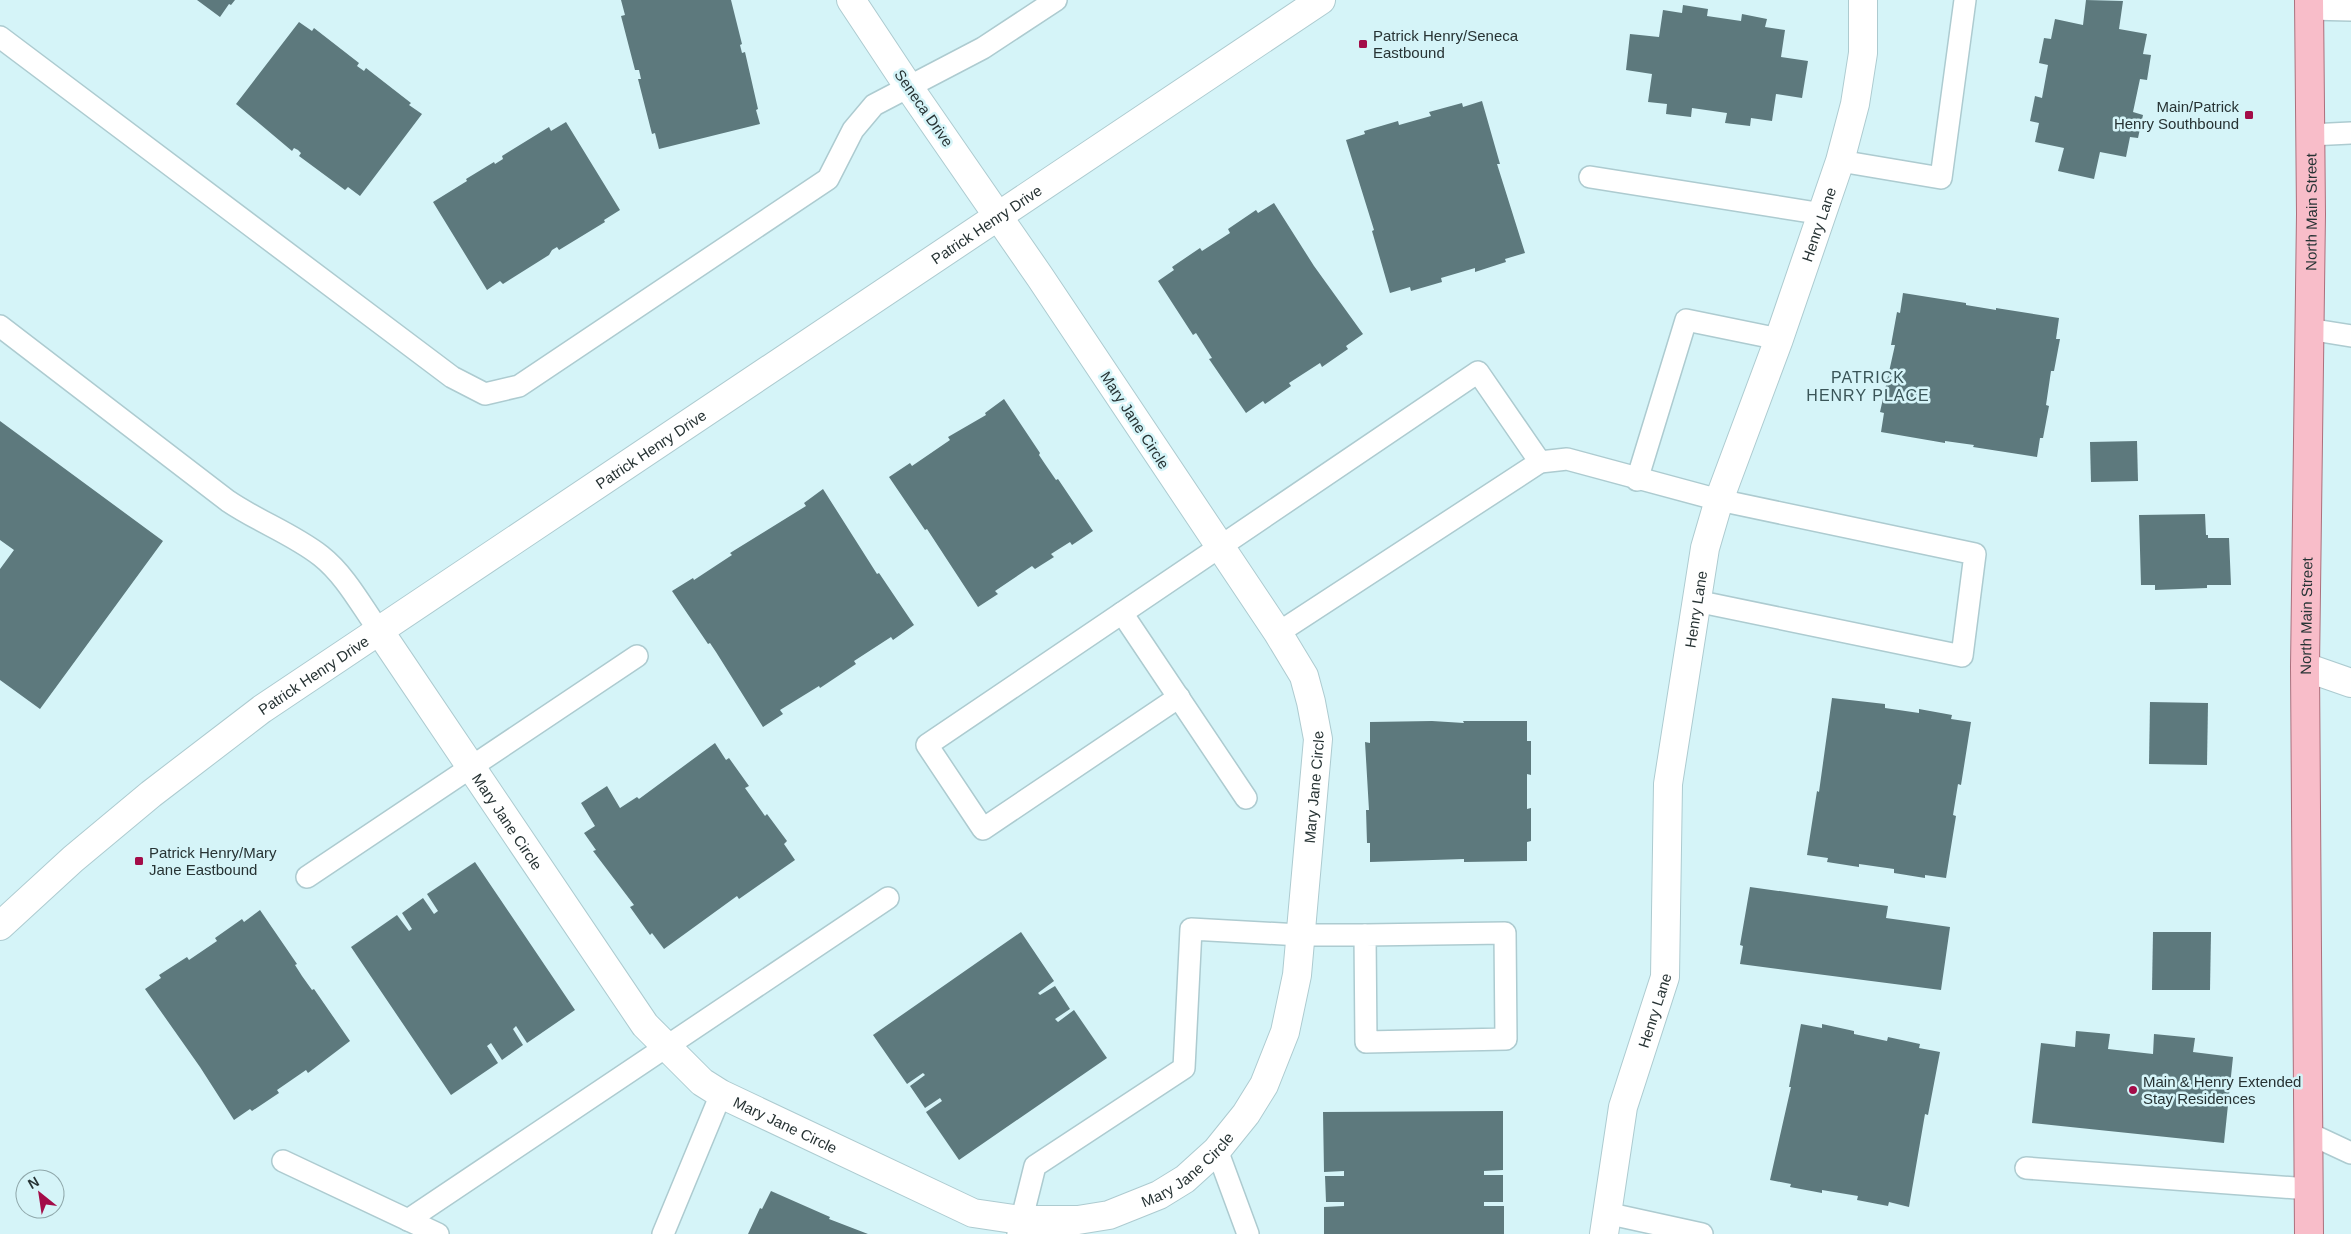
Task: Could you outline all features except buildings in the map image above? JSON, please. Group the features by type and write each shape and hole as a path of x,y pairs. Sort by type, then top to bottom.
{"main road":[{"name":"North Main Street","path":"2309,4 2311,214 2305,668 2309,1234"}],"street":[{"name":"Seneca Drive","path":"851,0 998,216"},
{"name":"Patrick Henry Drive","path":"0,926 73,859 151,794 262,709 1321,0"},
{"name":"Henry Lane","path":"1605,1223 1623,1107 1665,976 1668,784 1705,548 1719,500 1779,339 1840,161 1855,104 1863,53 1863,0"},
{"name":"Mary Jane Circle","path":"378,630 628,1000 664,1046 702,1082 721,1094 973,1213 1019,1227 1109,1215 1159,1195 1185,1179 1217,1150 1246,1114 1274,1065 1285,1032 1293,998 1300,936 1318,739 1311,702 1304,676 1278,633 998,216"},
{"path":"2305,668 2351,683"}],"lane":[{"path":"0,36 452,377 485,394 519,386 828,179 853,130 874,105 983,48 1056,0"},
{"path":"1840,161 1941,178 1965,0"},
{"path":"2309,4 2351,10"},
{"path":"2310,134 2351,133"},
{"path":"1590,176 1822,214"},
{"path":"1637,480 1686,320 1779,339"},
{"path":"0,326 244,512 302,543 323,558 350,590 378,630"},
{"path":"2308,329 2351,336"},
{"path":"1179,697 984,829 927,745 1478,372 1540,462"},
{"path":"1278,633 1540,462 1567,459 1637,480 1719,500 1975,554 1962,656 1696,602"},
{"path":"1122,613 1246,798"},
{"path":"307,877 638,656"},
{"path":"408,1220 664,1046 888,898"},
{"path":"1019,1227 1035,1166 1184,1068 1191,929 1300,936 1365,935 1505,933 1506,1039 1366,1042 1365,935"},
{"path":"663,1234 721,1094"},
{"path":"2308,1133 2351,1153"},
{"path":"1217,1150 1248,1234"},
{"path":"283,1161 438,1234"},
{"path":"2026,1168 2309,1189"},
{"path":"1605,1223 1702,1234"}],"place":[{"name":"Patrick Henry/Seneca Eastbound","path":"1363,44"},
{"name":"Main/Patrick Henry Southbound","path":"2249,115"},
{"name":"Patrick Henry/Mary Jane Eastbound","path":"139,861"},
{"name":"Main & Henry Extended Stay Residences","path":"2133,1090"}],"district":[{"name":"PATRICK HENRY PLACE","path":"1868,386"}]}
